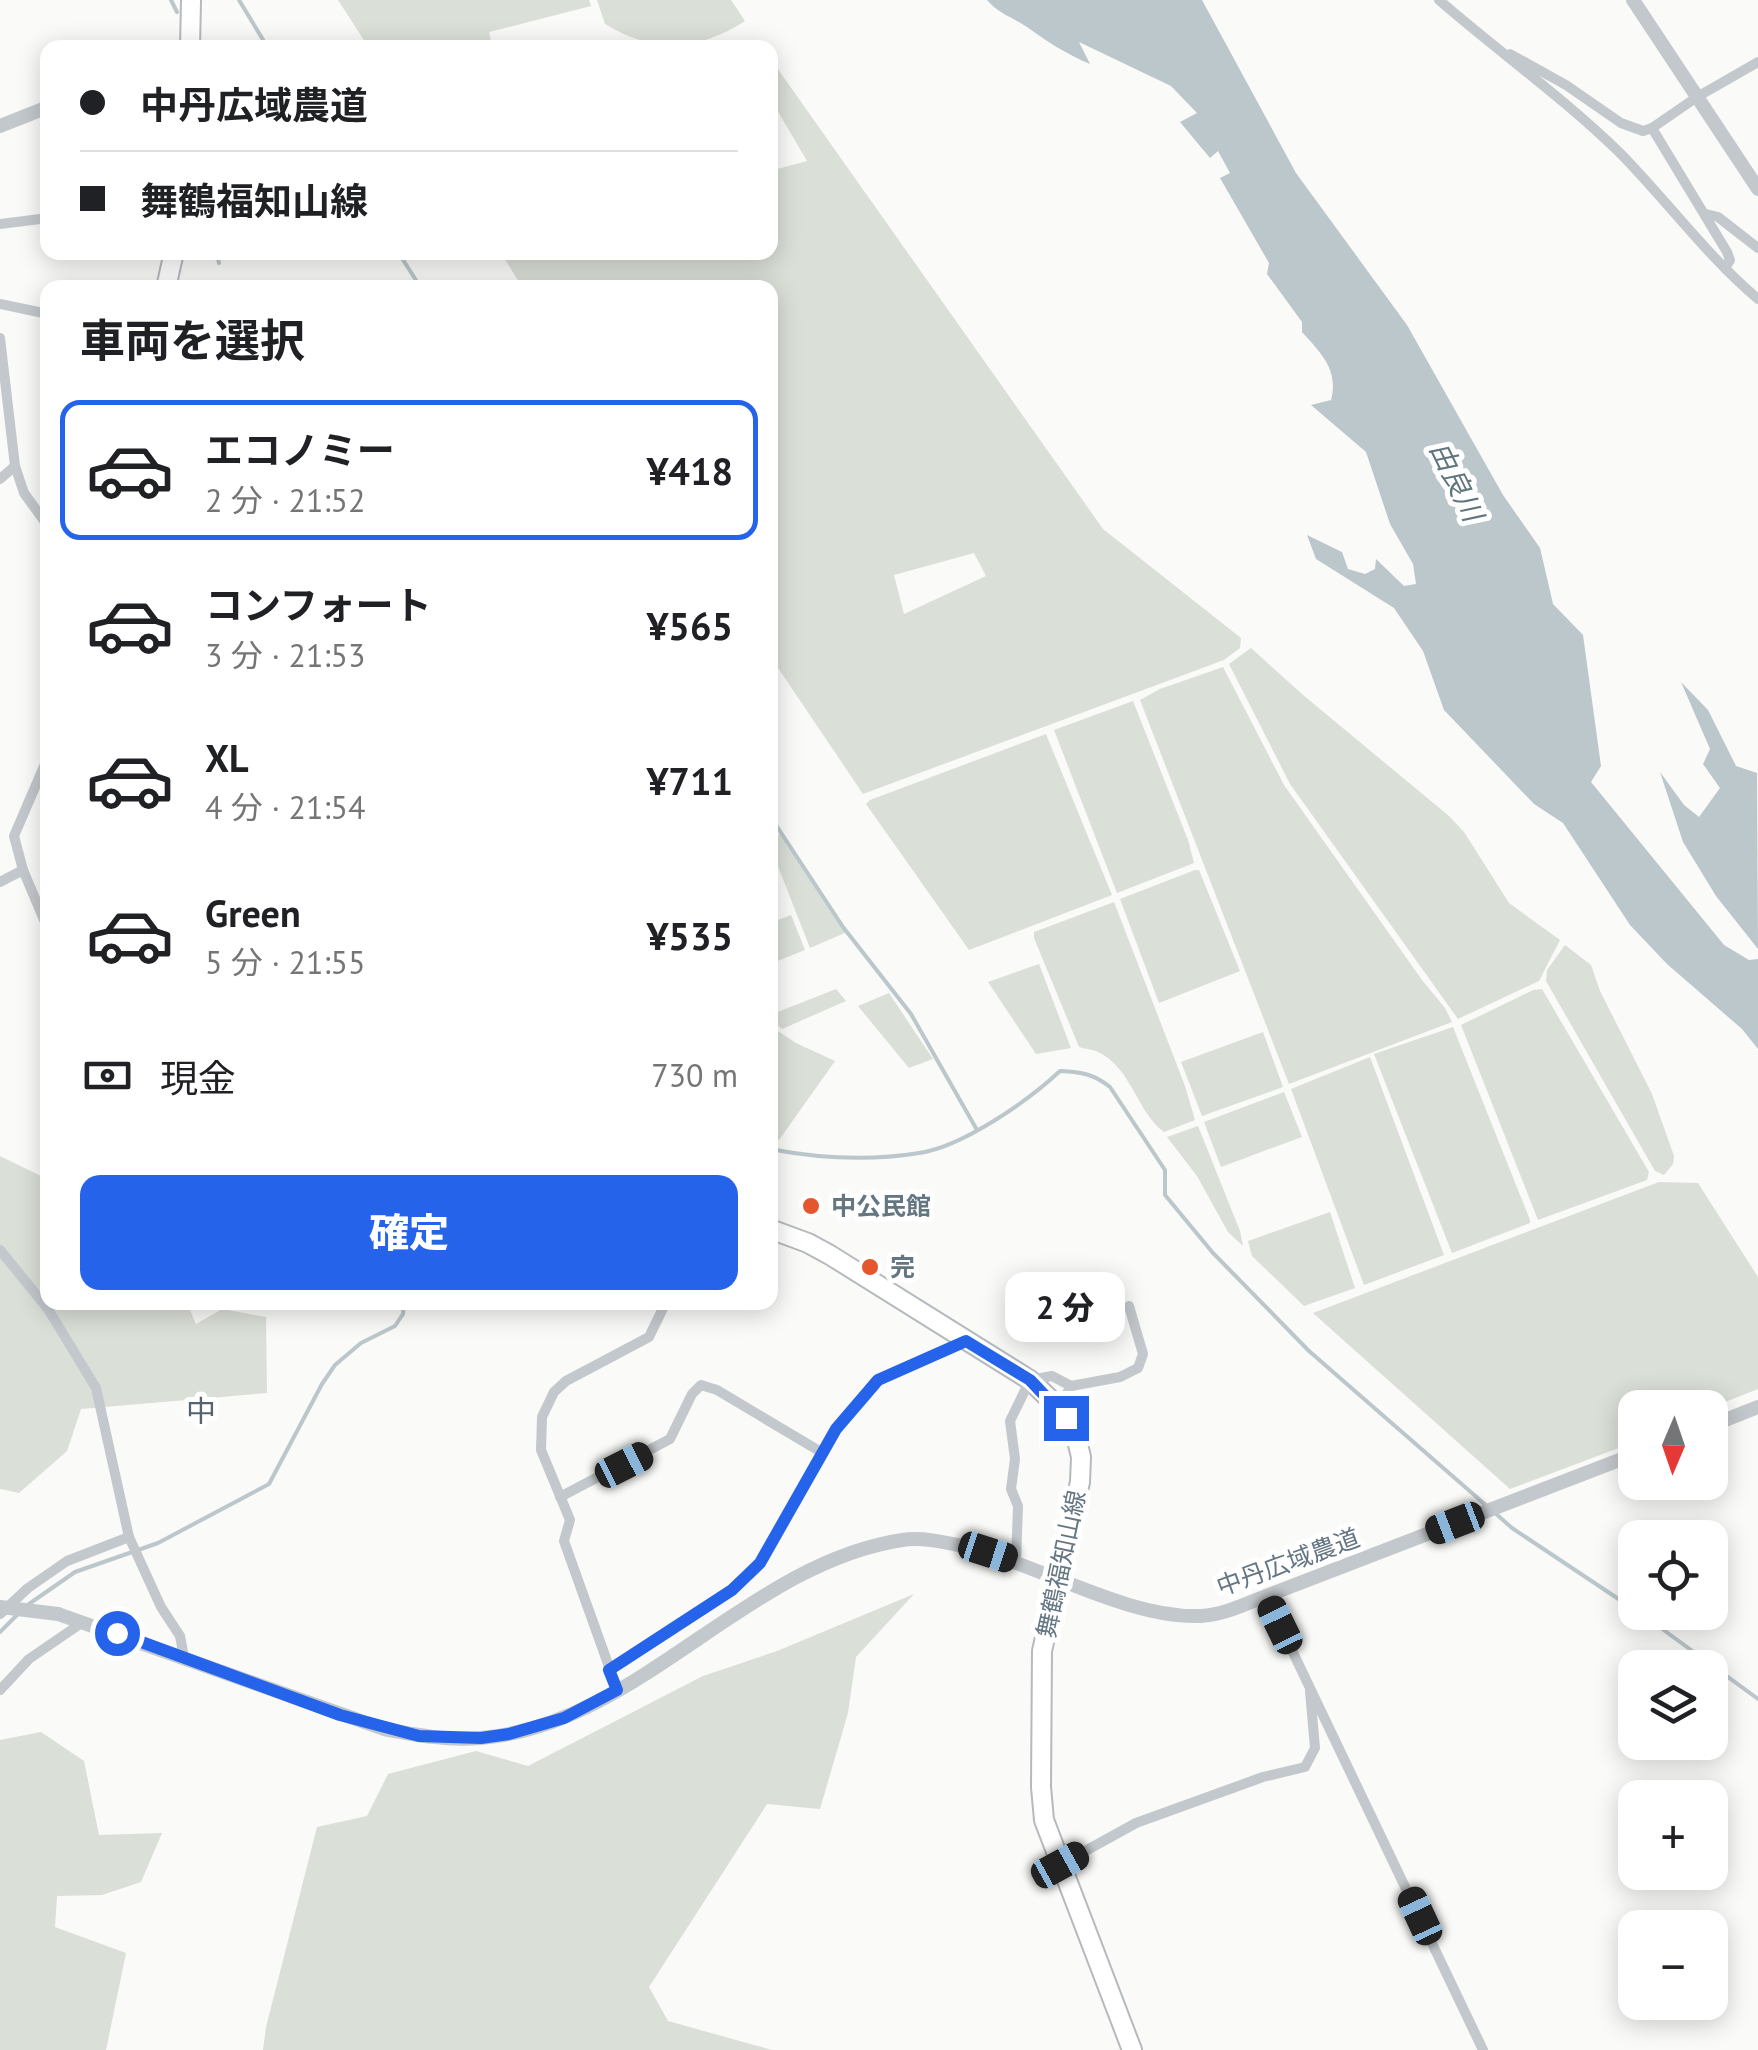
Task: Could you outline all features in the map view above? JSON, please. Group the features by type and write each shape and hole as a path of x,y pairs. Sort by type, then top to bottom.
{"main road":[{"path":"190,40 191,0"},
{"name":"舞鶴福知山線","path":"778,1232 830,1255 1030,1380 1059,1408 1076,1436 1081,1457 1080,1482 1042,1651 1044,1820 1132,2050"}],"street":[{"path":"1439,0 1619,152 1758,299"},
{"path":"1633,0 1758,189"},
{"path":"1492,45 1566,85 1621,123 1643,131 1754,64 1758,79"},
{"path":"0,126 40,110"},
{"path":"1652,128 1730,260 1725,268"},
{"path":"1706,214 1718,217 1758,248"},
{"path":"0,224 40,219"},
{"path":"0,304 40,312"},
{"path":"0,338 14,466 24,493 40,515"},
{"path":"0,478 14,466"},
{"path":"40,776 14,836 40,911"},
{"path":"0,882 23,870"},
{"path":"0,1250 40,1299"},
{"path":"1016,1561 1018,1506 1011,1488 1014,1459 1010,1421 1030,1380 1052,1376 1071,1386 1120,1378 1138,1368 1143,1354 1129,1306"},
{"path":"49,1310 96,1388 129,1537 161,1607 180,1636 184,1657"},
{"path":"617,1690 564,1541 570,1520 541,1450 542,1417 554,1392 649,1337 662,1310"},
{"path":"609,1670 732,1590 760,1563 821,1452 854,1405 878,1380 966,1341"},
{"path":"560,1497 670,1439 692,1394 701,1385 717,1390 821,1452"},
{"path":"1059,1408 1071,1386"},
{"path":"1728,1419 1758,1407"},
{"name":"中丹広域農道","path":"0,1610 58,1614 84,1621 384,1728 450,1739 509,1734 564,1718 617,1690 790,1580 850,1554 905,1540 944,1542 1016,1561 1142,1607 1204,1616 1618,1461"},
{"path":"0,1610 67,1561 129,1537"},
{"path":"1270,1594 1483,2050"},
{"path":"0,1690 29,1659 84,1621"},
{"path":"1060,1865 1136,1823 1263,1777 1305,1767 1315,1748 1309,1683"}],"shaded area":[{"path":"338,0 589,0 591,6 489,32 491,40 364,40"},
{"path":"597,0 731,0 745,21 704,40 640,40 605,24"},
{"path":"778,69 1103,529 1241,638 1240,648 1224,660 863,794 778,668 778,280 518,280 505,260 778,260 778,169 807,161 778,112","holes":["974,553 986,576 904,614 894,575"]},
{"path":"1251,648 1449,816 1464,832 1509,903 1560,940 1539,981 1458,1019 1290,784 1229,664"},
{"path":"1223,667 1284,785 1452,1022 1289,1084 1140,700"},
{"path":"1133,701 1194,863 1117,893 1054,730"},
{"path":"1046,734 1112,895 969,950 866,804"},
{"path":"782,833 847,932 810,948 778,866 778,835"},
{"path":"1199,870 1240,971 1159,1003 1120,899"},
{"path":"1114,902 1195,1120 1164,1132 1112,1061 1079,1047 1034,938 1034,932"},
{"path":"791,915 805,950 778,961 778,920"},
{"path":"1565,945 1591,965 1652,1094 1674,1156 1664,1175 1655,1171 1546,981 1547,970"},
{"path":"1039,964 1071,1048 1036,1054 988,982"},
{"path":"836,989 846,1001 782,1029 778,1026 778,1012"},
{"path":"1542,989 1649,1172 1647,1180 1538,1220 1461,1025"},
{"path":"889,993 933,1059 909,1068 858,1006"},
{"path":"1453,1027 1530,1223 1452,1253 1374,1054"},
{"path":"778,1031 835,1061 778,1140"},
{"path":"1263,1032 1283,1087 1202,1116 1181,1062"},
{"path":"1370,1057 1444,1255 1364,1285 1291,1089"},
{"path":"1284,1092 1302,1137 1221,1167 1204,1122"},
{"path":"1198,1126 1243,1246 1228,1232 1197,1176 1167,1137"},
{"path":"0,1156 40,1176 40,1310 190,1310 196,1324 220,1310 266,1317 267,1393 81,1409 67,1451 19,1493 0,1489"},
{"path":"1659,1182 1698,1183 1758,1277 1758,1389 1728,1401 1728,1390 1618,1390 1618,1448 1510,1489 1313,1313"},
{"path":"1330,1212 1355,1288 1304,1306 1252,1256 1248,1241"},
{"path":"914,1594 856,1657 848,1713 820,1809 767,1804 649,1987 668,2021 772,2050 263,2050 317,1827 367,1816 388,1774 476,1751 528,1766 703,1676 777,1651"},
{"path":"41,1732 84,1761 99,1835 162,1833 141,1882 102,1895 57,1896 55,1927 126,1953 106,2050 0,2050 0,1740"}],"water":[{"name":"由良川","path":"987,0 1202,0 1296,173 1407,325 1503,495 1540,548 1553,604 1583,635 1601,766 1591,782 1724,945 1749,960 1758,959 1758,1049 1742,1029 1667,964 1630,925 1563,823 1534,804 1444,710 1423,651 1394,608 1316,559 1307,535 1342,552 1348,569 1365,574 1375,569 1376,559 1404,586 1416,584 1413,564 1390,524 1366,452 1311,405 1331,400 1330,371 1302,332 1302,322 1267,274 1269,263 1220,178 1230,173 1218,151 1210,158 1180,122 1197,113 1171,86 1079,42 1090,64 1081,60"},
{"path":"1681,682 1708,710 1736,766 1757,773 1758,949 1716,896 1683,842 1660,772 1684,805 1699,817 1720,788 1703,764 1710,749"}],"waterway":[{"path":"171,0 177,12"},
{"path":"239,0 263,40"},
{"path":"403,260 416,280"},
{"path":"778,828 843,927 911,1014 977,1130"},
{"path":"778,1150 844,1157 919,1153 955,1142 994,1121 1060,1071 1098,1079 1110,1087 1165,1170 1165,1195 1213,1253 1309,1351 1488,1507"},
{"path":"29,1604 75,1572 158,1543 269,1484 335,1365 361,1343 395,1326 403,1310"},
{"path":"1495,1513 1618,1599"},
{"path":"0,1632 18,1614"},
{"path":"1664,1630 1758,1699"}],"place":[{"name":"中公民館","path":"811,1206"},
{"name":"完","path":"870,1267"}],"district":[{"name":"中","path":"201,1410"}],"route":[{"path":"117,1633 384,1728 450,1739 509,1734 564,1718 617,1690 609,1670 732,1590 760,1563 821,1452 854,1405 878,1380 966,1341 1030,1380 1066,1418"}]}
